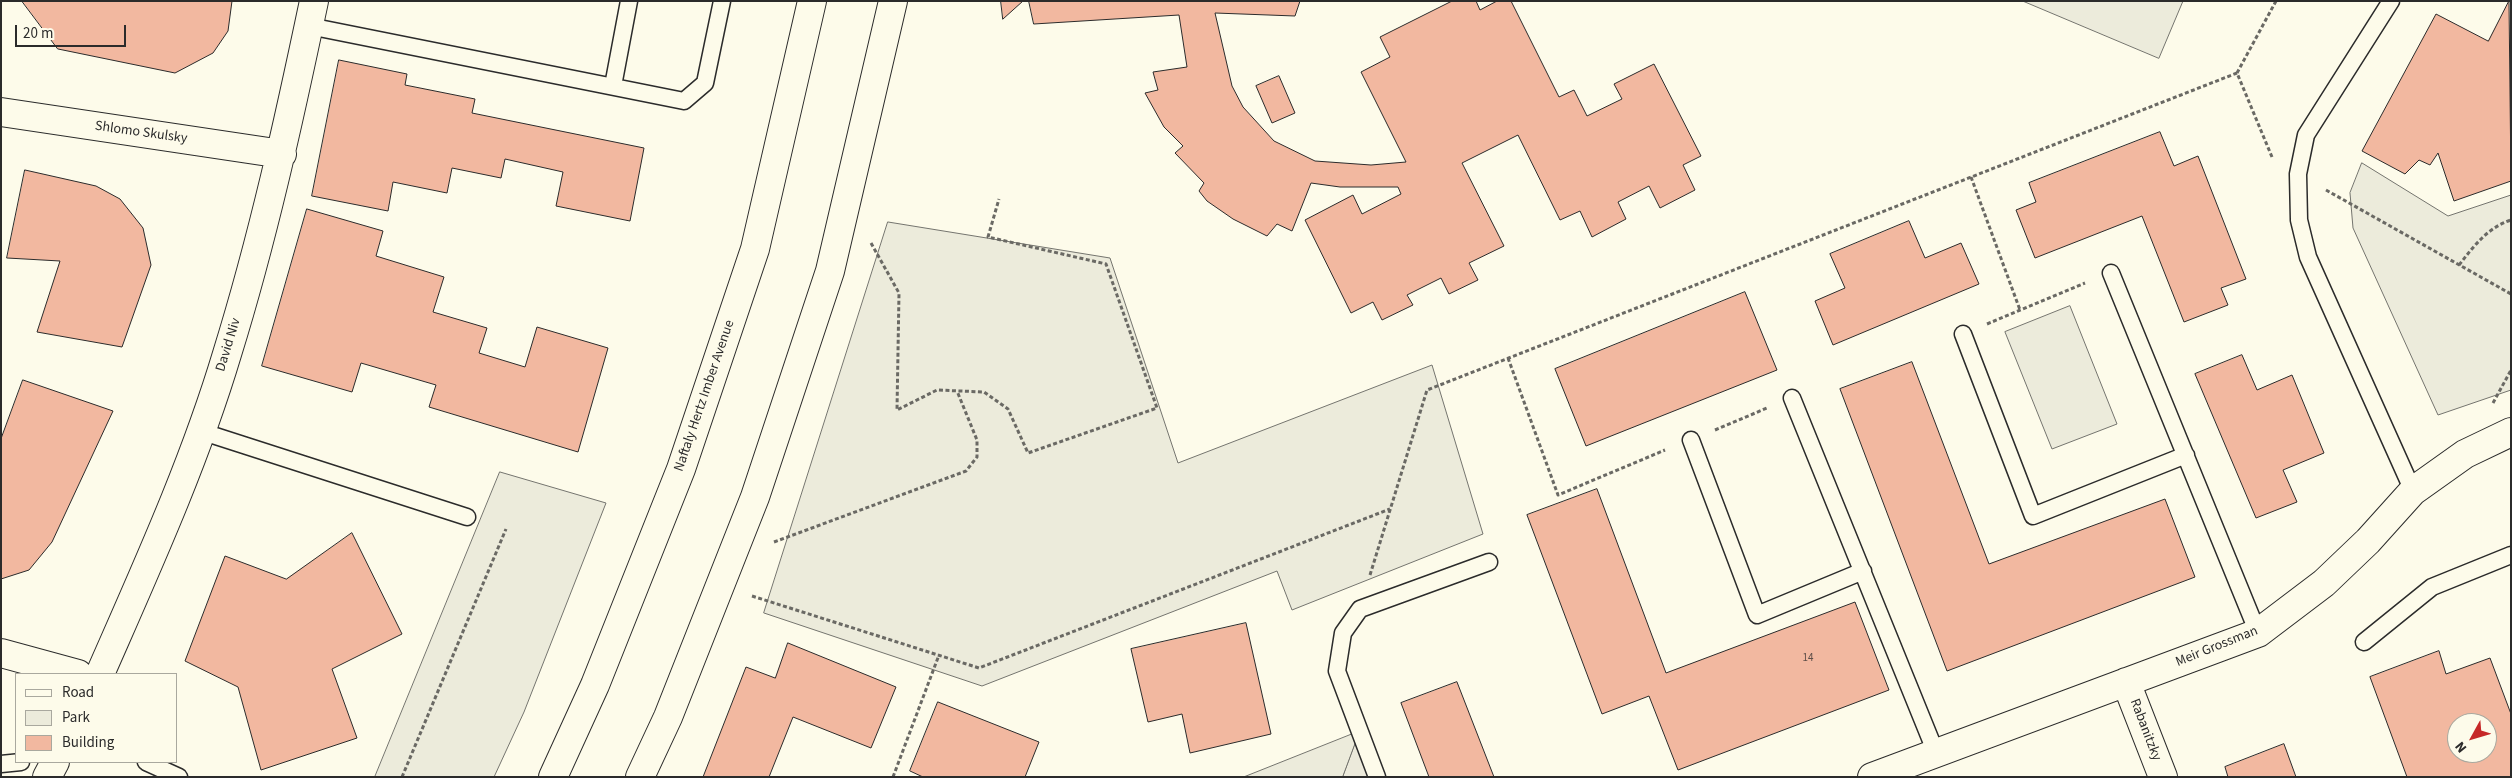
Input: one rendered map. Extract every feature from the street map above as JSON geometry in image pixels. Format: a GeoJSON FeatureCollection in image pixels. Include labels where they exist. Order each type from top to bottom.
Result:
{"type":"FeatureCollection","features":[{"type":"Feature","properties":{"kind":"street","name":"Naftaly Hertz Imber Avenue"},"geometry":{"type":"LineString","coordinates":[[553,777],[595,685],[681,469],[755,249],[812,1]]}},
{"type":"Feature","properties":{"kind":"street"},"geometry":{"type":"LineString","coordinates":[[640,777],[668,717],[755,497],[830,271],[893,1]]}},
{"type":"Feature","properties":{"kind":"street","name":"David Niv"},"geometry":{"type":"LineString","coordinates":[[100,673],[150,560],[200,431],[227,354],[282,154],[312,14]]}},
{"type":"Feature","properties":{"kind":"street","name":"Shlomo Skulsky"},"geometry":{"type":"LineString","coordinates":[[1,112],[282,154]]}},
{"type":"Feature","properties":{"kind":"street","name":"Meir Grossman"},"geometry":{"type":"LineString","coordinates":[[1872,777],[2258,632],[2324,584],[2368,541],[2413,491],[2465,454],[2511,432]]}},
{"type":"Feature","properties":{"kind":"street"},"geometry":{"type":"LineString","coordinates":[[1,653],[74,673]]}},
{"type":"Feature","properties":{"kind":"street","name":"Rabanitzky"},"geometry":{"type":"LineString","coordinates":[[2126,682],[2163,777]]}},
{"type":"Feature","properties":{"kind":"street"},"geometry":{"type":"LineString","coordinates":[[48,777],[55,763]]}},
{"type":"Feature","properties":{"kind":"lane"},"geometry":{"type":"LineString","coordinates":[[613,86],[629,1]]}},
{"type":"Feature","properties":{"kind":"lane"},"geometry":{"type":"LineString","coordinates":[[312,14],[613,86],[684,100],[705,83],[722,1]]}},
{"type":"Feature","properties":{"kind":"lane"},"geometry":{"type":"LineString","coordinates":[[2392,1],[2306,135],[2298,174],[2299,220],[2308,257],[2413,491]]}},
{"type":"Feature","properties":{"kind":"lane"},"geometry":{"type":"LineString","coordinates":[[2111,273],[2258,632]]}},
{"type":"Feature","properties":{"kind":"lane"},"geometry":{"type":"LineString","coordinates":[[1963,334],[2033,516],[2186,455]]}},
{"type":"Feature","properties":{"kind":"lane"},"geometry":{"type":"LineString","coordinates":[[1792,398],[1864,571],[1936,753]]}},
{"type":"Feature","properties":{"kind":"lane"},"geometry":{"type":"LineString","coordinates":[[200,431],[467,517]]}},
{"type":"Feature","properties":{"kind":"lane"},"geometry":{"type":"LineString","coordinates":[[1691,440],[1757,615],[1864,571]]}},
{"type":"Feature","properties":{"kind":"lane"},"geometry":{"type":"LineString","coordinates":[[2364,642],[2432,587],[2511,556]]}},
{"type":"Feature","properties":{"kind":"lane"},"geometry":{"type":"LineString","coordinates":[[1377,777],[1337,671],[1343,633],[1360,609],[1489,562]]}},
{"type":"Feature","properties":{"kind":"lane"},"geometry":{"type":"LineString","coordinates":[[1,764],[15,763]]}},
{"type":"Feature","properties":{"kind":"lane"},"geometry":{"type":"LineString","coordinates":[[148,763],[179,777]]}},
{"type":"Feature","properties":{"kind":"path"},"geometry":{"type":"LineString","coordinates":[[1360,609],[1427,390],[2237,73],[2276,1]]}},
{"type":"Feature","properties":{"kind":"path"},"geometry":{"type":"LineString","coordinates":[[2237,73],[2276,165]]}},
{"type":"Feature","properties":{"kind":"path"},"geometry":{"type":"LineString","coordinates":[[2298,174],[2511,294]]}},
{"type":"Feature","properties":{"kind":"path"},"geometry":{"type":"LineString","coordinates":[[1971,177],[2020,310]]}},
{"type":"Feature","properties":{"kind":"path"},"geometry":{"type":"LineString","coordinates":[[847,201],[898,293],[897,410],[937,390],[984,392],[1008,409],[1028,453],[1157,408],[1106,264],[988,237],[999,199]]}},
{"type":"Feature","properties":{"kind":"path"},"geometry":{"type":"LineString","coordinates":[[2459,265],[2482,236],[2499,224],[2511,220]]}},
{"type":"Feature","properties":{"kind":"path"},"geometry":{"type":"LineString","coordinates":[[1963,334],[2111,273]]}},
{"type":"Feature","properties":{"kind":"path"},"geometry":{"type":"LineString","coordinates":[[1508,358],[1558,495]]}},
{"type":"Feature","properties":{"kind":"path"},"geometry":{"type":"LineString","coordinates":[[731,558],[966,471],[978,458],[978,440],[957,392]]}},
{"type":"Feature","properties":{"kind":"path"},"geometry":{"type":"LineString","coordinates":[[720,585],[980,668],[1390,509]]}},
{"type":"Feature","properties":{"kind":"path"},"geometry":{"type":"LineString","coordinates":[[402,777],[506,529]]}},
{"type":"Feature","properties":{"kind":"path"},"geometry":{"type":"LineString","coordinates":[[893,777],[939,656]]}},
{"type":"Feature","properties":{"kind":"green space"},"geometry":{"type":"Polygon","coordinates":[[[2023,1],[2183,1],[2159,58],[2023,1]]]}},
{"type":"Feature","properties":{"kind":"green space"},"geometry":{"type":"Polygon","coordinates":[[[2362,163],[2448,216],[2511,195],[2511,390],[2438,415],[2353,228],[2350,193],[2362,163]]]}},
{"type":"Feature","properties":{"kind":"green space"},"geometry":{"type":"Polygon","coordinates":[[[888,222],[1110,258],[1178,463],[1432,365],[1483,534],[1292,610],[1277,571],[982,686],[764,613],[888,222]]]}},
{"type":"Feature","properties":{"kind":"green space"},"geometry":{"type":"Polygon","coordinates":[[[2070,306],[2117,424],[2052,449],[2005,332],[2070,306]]]}},
{"type":"Feature","properties":{"kind":"green space"},"geometry":{"type":"Polygon","coordinates":[[[500,472],[606,503],[524,712],[494,777],[375,777],[500,472]]]}},
{"type":"Feature","properties":{"kind":"green space"},"geometry":{"type":"Polygon","coordinates":[[[1360,731],[1343,777],[1244,777],[1360,731]]]}},
{"type":"Feature","properties":{"kind":"shaded area"},"geometry":{"type":"Polygon","coordinates":[[[1360,731],[1377,777],[1343,777],[1360,731]]]}},
{"type":"Feature","properties":{"kind":"building"},"geometry":{"type":"Polygon","coordinates":[[[22,1],[232,1],[228,31],[213,53],[175,73],[58,49],[22,1]]]}},
{"type":"Feature","properties":{"kind":"building"},"geometry":{"type":"Polygon","coordinates":[[[1001,1],[1023,1],[1003,19],[1001,1]]]}},
{"type":"Feature","properties":{"kind":"building"},"geometry":{"type":"Polygon","coordinates":[[[1029,1],[1300,1],[1295,16],[1215,13],[1232,86],[1243,107],[1274,141],[1315,161],[1371,165],[1406,162],[1361,72],[1390,57],[1380,37],[1452,1],[1476,1],[1480,10],[1497,1],[1511,1],[1559,97],[1574,90],[1587,116],[1622,99],[1614,84],[1654,64],[1701,156],[1683,165],[1695,190],[1660,208],[1649,186],[1618,202],[1626,219],[1592,237],[1580,211],[1560,220],[1518,135],[1462,163],[1504,246],[1469,263],[1478,280],[1449,294],[1441,278],[1407,295],[1413,305],[1382,320],[1373,302],[1351,313],[1305,220],[1353,195],[1362,214],[1401,194],[1398,187],[1340,187],[1311,183],[1292,231],[1277,224],[1267,236],[1233,219],[1207,201],[1199,191],[1204,183],[1175,153],[1183,146],[1164,127],[1145,93],[1158,90],[1153,72],[1187,67],[1179,15],[1034,24],[1029,1]]]}},
{"type":"Feature","properties":{"kind":"building"},"geometry":{"type":"Polygon","coordinates":[[[2509,1],[2511,181],[2454,201],[2438,153],[2430,165],[2419,160],[2405,174],[2362,151],[2436,14],[2488,41],[2509,1]]]}},
{"type":"Feature","properties":{"kind":"building"},"geometry":{"type":"Polygon","coordinates":[[[339,60],[407,74],[405,85],[475,99],[472,113],[644,148],[630,221],[556,206],[563,172],[505,159],[501,178],[452,168],[447,193],[393,182],[388,211],[312,196],[339,60]]]}},
{"type":"Feature","properties":{"kind":"building"},"geometry":{"type":"Polygon","coordinates":[[[1279,76],[1295,113],[1272,123],[1256,86],[1279,76]]]}},
{"type":"Feature","properties":{"kind":"building"},"geometry":{"type":"Polygon","coordinates":[[[2160,132],[2174,166],[2198,156],[2246,279],[2221,288],[2228,305],[2184,322],[2142,216],[2035,258],[2016,210],[2036,202],[2029,183],[2160,132]]]}},
{"type":"Feature","properties":{"kind":"building"},"geometry":{"type":"Polygon","coordinates":[[[25,170],[96,186],[120,199],[143,228],[151,265],[122,347],[37,332],[60,261],[7,258],[25,170]]]}},
{"type":"Feature","properties":{"kind":"building"},"geometry":{"type":"Polygon","coordinates":[[[307,209],[383,231],[376,256],[444,277],[433,312],[487,328],[479,353],[525,367],[537,327],[608,348],[578,452],[429,407],[436,385],[361,363],[352,392],[262,366],[307,209]]]}},
{"type":"Feature","properties":{"kind":"building"},"geometry":{"type":"Polygon","coordinates":[[[1909,221],[1925,258],[1961,243],[1979,284],[1833,345],[1815,301],[1845,288],[1830,254],[1909,221]]]}},
{"type":"Feature","properties":{"kind":"building"},"geometry":{"type":"Polygon","coordinates":[[[1745,292],[1777,370],[1586,446],[1555,369],[1745,292]]]}},
{"type":"Feature","properties":{"kind":"building"},"geometry":{"type":"Polygon","coordinates":[[[2242,355],[2257,390],[2292,375],[2324,453],[2283,470],[2297,502],[2256,518],[2195,374],[2242,355]]]}},
{"type":"Feature","properties":{"kind":"building"},"geometry":{"type":"Polygon","coordinates":[[[1912,362],[1989,564],[2165,499],[2195,577],[1947,671],[1840,389],[1912,362]]]}},
{"type":"Feature","properties":{"kind":"building"},"geometry":{"type":"Polygon","coordinates":[[[23,380],[113,411],[52,542],[29,570],[1,579],[1,439],[23,380]]]}},
{"type":"Feature","properties":{"kind":"building"},"geometry":{"type":"Polygon","coordinates":[[[1597,489],[1666,673],[1855,602],[1889,690],[1678,770],[1649,696],[1602,714],[1527,515],[1597,489]]]}},
{"type":"Feature","properties":{"kind":"building"},"geometry":{"type":"Polygon","coordinates":[[[352,533],[402,634],[332,669],[357,738],[261,770],[238,687],[185,661],[225,556],[286,579],[352,533]]]}},
{"type":"Feature","properties":{"kind":"building"},"geometry":{"type":"Polygon","coordinates":[[[1246,623],[1271,734],[1190,753],[1182,714],[1148,722],[1131,649],[1246,623]]]}},
{"type":"Feature","properties":{"kind":"building"},"geometry":{"type":"Polygon","coordinates":[[[788,643],[896,687],[871,748],[793,717],[769,777],[703,777],[746,667],[775,678],[788,643]]]}},
{"type":"Feature","properties":{"kind":"building"},"geometry":{"type":"Polygon","coordinates":[[[2439,651],[2446,674],[2490,658],[2511,714],[2511,777],[2407,777],[2370,677],[2439,651]]]}},
{"type":"Feature","properties":{"kind":"building"},"geometry":{"type":"Polygon","coordinates":[[[1457,682],[1494,777],[1429,777],[1401,703],[1457,682]]]}},
{"type":"Feature","properties":{"kind":"building"},"geometry":{"type":"Polygon","coordinates":[[[938,702],[1039,742],[1025,777],[923,777],[910,771],[938,702]]]}},
{"type":"Feature","properties":{"kind":"building"},"geometry":{"type":"Polygon","coordinates":[[[2284,744],[2296,777],[2228,777],[2225,767],[2284,744]]]}}]}
